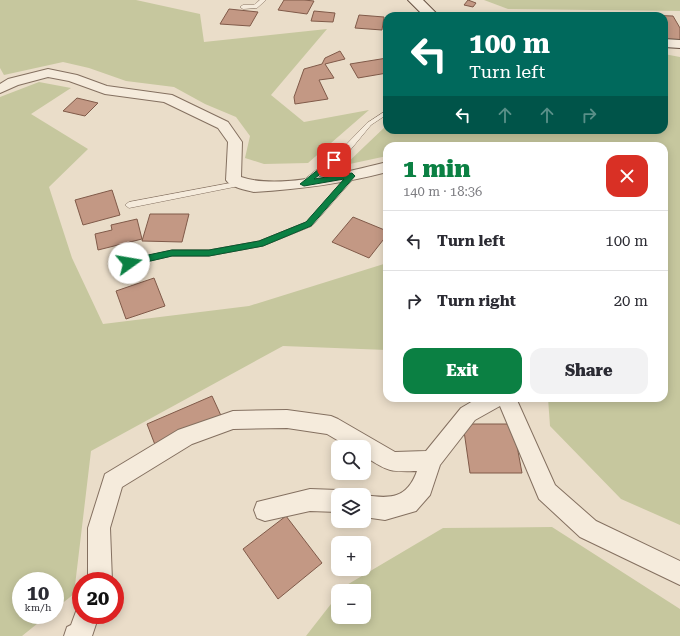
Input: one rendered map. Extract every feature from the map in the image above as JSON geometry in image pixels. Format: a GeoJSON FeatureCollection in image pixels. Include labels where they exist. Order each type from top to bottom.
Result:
{"type":"FeatureCollection","features":[{"type":"Feature","properties":{"kind":"street"},"geometry":{"type":"LineString","coordinates":[[415,0],[428,12]]}},
{"type":"Feature","properties":{"kind":"street"},"geometry":{"type":"LineString","coordinates":[[668,43],[680,44]]}},
{"type":"Feature","properties":{"kind":"street"},"geometry":{"type":"LineString","coordinates":[[0,89],[13,82],[48,73],[72,78],[105,90],[167,98],[223,125],[235,142],[233,180],[254,187],[304,184],[352,176],[383,168]]}},
{"type":"Feature","properties":{"kind":"street"},"geometry":{"type":"LineString","coordinates":[[371,507],[386,509],[408,503],[422,488],[431,460],[468,414],[489,402]]}},
{"type":"Feature","properties":{"kind":"street"},"geometry":{"type":"LineString","coordinates":[[508,402],[547,492],[588,529],[680,573]]}},
{"type":"Feature","properties":{"kind":"street"},"geometry":{"type":"LineString","coordinates":[[100,572],[98,528],[113,482],[185,437],[233,420],[287,419],[331,425],[394,462],[431,460]]}},
{"type":"Feature","properties":{"kind":"street"},"geometry":{"type":"LineString","coordinates":[[264,510],[310,500],[331,501]]}},
{"type":"Feature","properties":{"kind":"street"},"geometry":{"type":"LineString","coordinates":[[76,636],[80,634],[84,624]]}},
{"type":"Feature","properties":{"kind":"lane"},"geometry":{"type":"LineString","coordinates":[[243,7],[255,7],[263,0]]}},
{"type":"Feature","properties":{"kind":"lane"},"geometry":{"type":"LineString","coordinates":[[304,184],[344,152],[369,124],[383,115]]}},
{"type":"Feature","properties":{"kind":"lane"},"geometry":{"type":"LineString","coordinates":[[114,266],[172,253],[209,253],[260,244],[309,224],[352,176]]}},
{"type":"Feature","properties":{"kind":"lane"},"geometry":{"type":"LineString","coordinates":[[128,205],[241,183]]}},
{"type":"Feature","properties":{"kind":"green space"},"geometry":{"type":"Polygon","coordinates":[[[0,0],[136,0],[200,14],[204,42],[327,29],[271,95],[304,122],[369,110],[308,163],[264,164],[245,158],[250,136],[236,117],[205,104],[174,87],[126,81],[89,68],[63,62],[4,75],[0,68],[0,0]]]}},
{"type":"Feature","properties":{"kind":"green space"},"geometry":{"type":"Polygon","coordinates":[[[484,0],[680,0],[680,11],[508,9],[484,0]]]}},
{"type":"Feature","properties":{"kind":"green space"},"geometry":{"type":"Polygon","coordinates":[[[668,55],[680,57],[680,525],[621,499],[550,426],[548,402],[668,402],[668,142],[383,142],[383,157],[345,165],[383,129],[383,134],[668,134],[668,55]]]}},
{"type":"Feature","properties":{"kind":"green space"},"geometry":{"type":"Polygon","coordinates":[[[39,82],[71,88],[31,114],[88,149],[49,187],[72,258],[103,324],[249,306],[383,264],[383,350],[283,346],[91,451],[77,572],[72,572],[72,596],[64,602],[64,572],[12,572],[12,624],[37,624],[22,636],[0,636],[0,97],[39,82]]]}},
{"type":"Feature","properties":{"kind":"green space"},"geometry":{"type":"Polygon","coordinates":[[[552,527],[680,609],[680,636],[306,636],[331,604],[331,624],[371,624],[371,584],[348,584],[362,576],[371,576],[371,571],[443,528],[552,527]]]}},
{"type":"Feature","properties":{"kind":"building"},"geometry":{"type":"Polygon","coordinates":[[[284,0],[314,1],[307,14],[278,10],[284,0]]]}},
{"type":"Feature","properties":{"kind":"building"},"geometry":{"type":"Polygon","coordinates":[[[468,0],[476,3],[473,7],[464,5],[468,0]]]}},
{"type":"Feature","properties":{"kind":"building"},"geometry":{"type":"Polygon","coordinates":[[[229,9],[258,12],[250,26],[220,24],[229,9]]]}},
{"type":"Feature","properties":{"kind":"building"},"geometry":{"type":"Polygon","coordinates":[[[314,11],[335,13],[333,22],[311,21],[314,11]]]}},
{"type":"Feature","properties":{"kind":"building"},"geometry":{"type":"Polygon","coordinates":[[[359,15],[383,17],[382,30],[355,28],[359,15]]]}},
{"type":"Feature","properties":{"kind":"building"},"geometry":{"type":"Polygon","coordinates":[[[668,16],[673,16],[680,28],[680,42],[668,41],[668,16]]]}},
{"type":"Feature","properties":{"kind":"building"},"geometry":{"type":"Polygon","coordinates":[[[340,51],[345,59],[325,64],[334,78],[319,80],[328,99],[295,104],[294,97],[304,69],[322,64],[325,58],[340,51]]]}},
{"type":"Feature","properties":{"kind":"building"},"geometry":{"type":"Polygon","coordinates":[[[383,59],[383,74],[358,78],[350,64],[383,59]]]}},
{"type":"Feature","properties":{"kind":"building"},"geometry":{"type":"Polygon","coordinates":[[[77,98],[98,103],[85,116],[63,111],[77,98]]]}},
{"type":"Feature","properties":{"kind":"building"},"geometry":{"type":"Polygon","coordinates":[[[112,190],[120,215],[83,225],[75,200],[112,190]]]}},
{"type":"Feature","properties":{"kind":"building"},"geometry":{"type":"Polygon","coordinates":[[[150,214],[189,214],[182,242],[142,241],[150,214]]]}},
{"type":"Feature","properties":{"kind":"building"},"geometry":{"type":"Polygon","coordinates":[[[353,217],[383,229],[383,240],[369,258],[332,242],[353,217]]]}},
{"type":"Feature","properties":{"kind":"building"},"geometry":{"type":"Polygon","coordinates":[[[137,219],[142,239],[98,250],[95,234],[112,230],[111,225],[137,219]]]}},
{"type":"Feature","properties":{"kind":"building"},"geometry":{"type":"Polygon","coordinates":[[[154,278],[165,306],[126,319],[116,291],[154,278]]]}},
{"type":"Feature","properties":{"kind":"building"},"geometry":{"type":"Polygon","coordinates":[[[212,396],[223,420],[157,450],[147,424],[212,396]]]}},
{"type":"Feature","properties":{"kind":"building"},"geometry":{"type":"Polygon","coordinates":[[[463,424],[513,424],[522,473],[470,473],[463,424]]]}},
{"type":"Feature","properties":{"kind":"building"},"geometry":{"type":"Polygon","coordinates":[[[286,516],[322,563],[278,599],[243,549],[286,516]]]}},
{"type":"Feature","properties":{"kind":"route"},"geometry":{"type":"LineString","coordinates":[[129,263],[172,253],[209,253],[260,244],[309,224],[352,176],[304,184],[334,160]]}}]}
